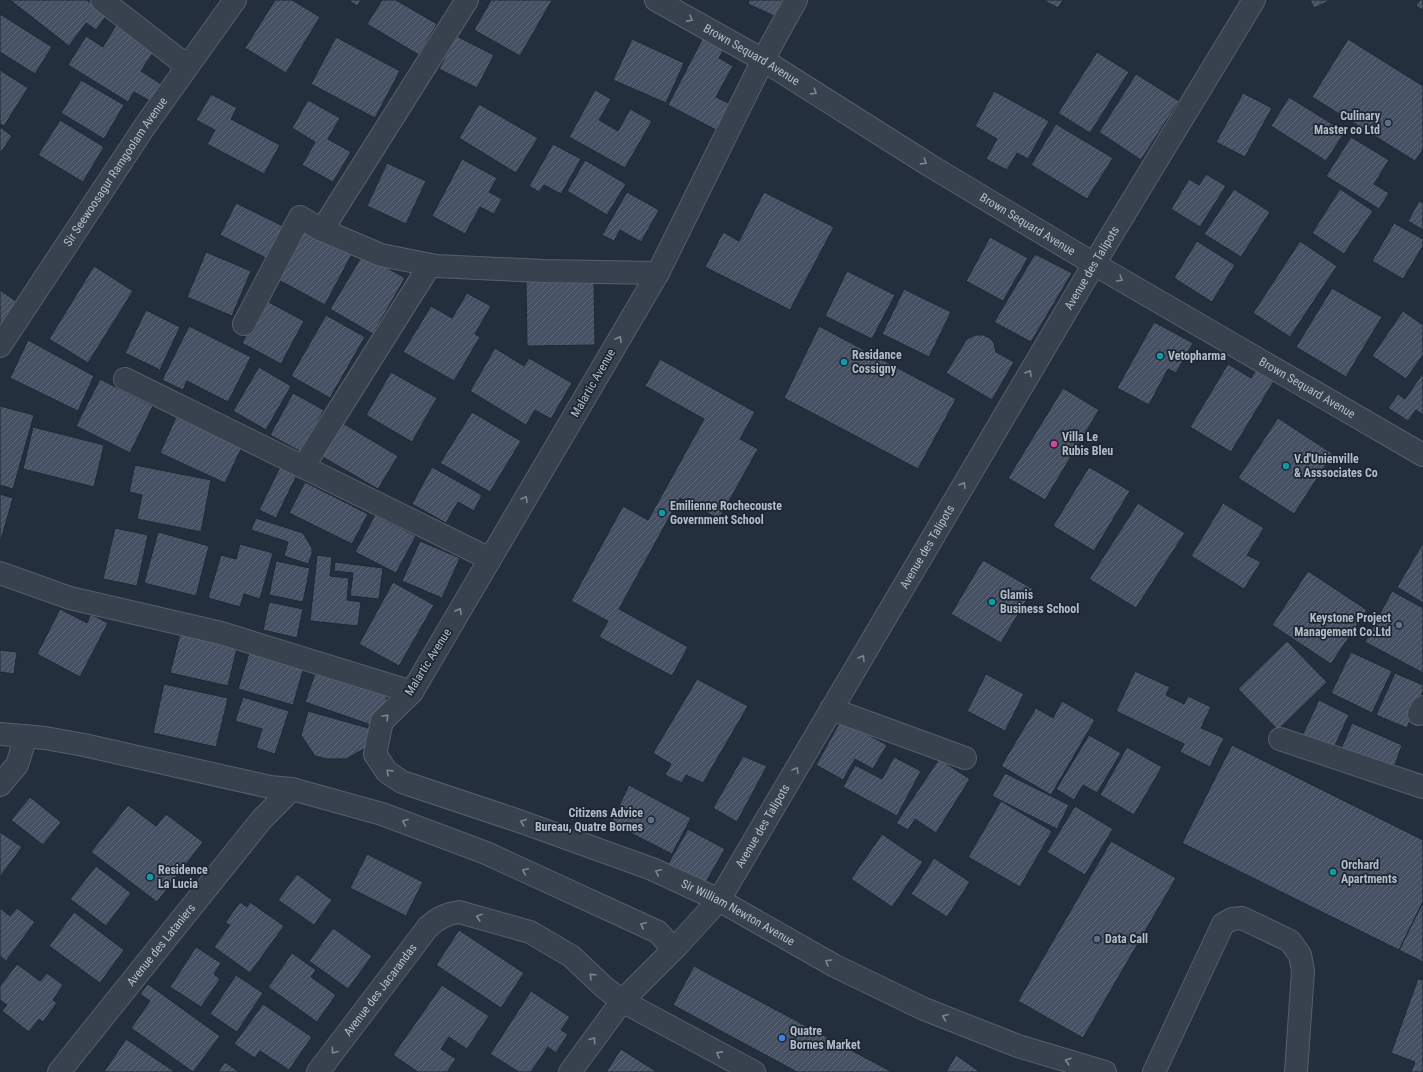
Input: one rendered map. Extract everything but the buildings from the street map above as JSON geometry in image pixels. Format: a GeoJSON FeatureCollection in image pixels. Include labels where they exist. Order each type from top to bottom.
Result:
{"type":"FeatureCollection","features":[{"type":"Feature","properties":{"kind":"street"},"geometry":{"type":"LineString","coordinates":[[102,0],[187,66]]}},
{"type":"Feature","properties":{"kind":"street","name":"Sir Seewoosagur Ramgoolam Avenue"},"geometry":{"type":"LineString","coordinates":[[0,346],[145,126],[235,0]]}},
{"type":"Feature","properties":{"kind":"street"},"geometry":{"type":"LineString","coordinates":[[322,230],[467,0]]}},
{"type":"Feature","properties":{"kind":"street","name":"Brown Sequard Avenue"},"geometry":{"type":"LineString","coordinates":[[656,0],[763,60],[929,165],[1094,264],[1423,455]]}},
{"type":"Feature","properties":{"kind":"street","name":"Malartic Avenue"},"geometry":{"type":"LineString","coordinates":[[375,754],[382,721],[412,692],[658,273],[763,60],[796,0]]}},
{"type":"Feature","properties":{"kind":"street","name":"Avenue des Talipots"},"geometry":{"type":"LineString","coordinates":[[570,1072],[622,1001],[719,900],[1094,264],[1254,0]]}},
{"type":"Feature","properties":{"kind":"street"},"geometry":{"type":"LineString","coordinates":[[244,324],[300,217],[322,230],[381,255],[430,265],[543,271],[658,273]]}},
{"type":"Feature","properties":{"kind":"street"},"geometry":{"type":"LineString","coordinates":[[303,467],[430,265]]}},
{"type":"Feature","properties":{"kind":"street"},"geometry":{"type":"LineString","coordinates":[[124,379],[490,559]]}},
{"type":"Feature","properties":{"kind":"street"},"geometry":{"type":"LineString","coordinates":[[0,573],[70,598],[221,633],[412,692]]}},
{"type":"Feature","properties":{"kind":"street"},"geometry":{"type":"LineString","coordinates":[[831,709],[965,758]]}},
{"type":"Feature","properties":{"kind":"street"},"geometry":{"type":"LineString","coordinates":[[0,734],[26,736],[84,745],[270,787],[292,789],[382,814],[486,853],[658,932],[673,949]]}},
{"type":"Feature","properties":{"kind":"street"},"geometry":{"type":"LineString","coordinates":[[0,785],[17,765],[26,736]]}},
{"type":"Feature","properties":{"kind":"street"},"geometry":{"type":"LineString","coordinates":[[1280,739],[1423,787]]}},
{"type":"Feature","properties":{"kind":"street","name":"Sir William Newton Avenue"},"geometry":{"type":"LineString","coordinates":[[375,754],[387,772],[402,782],[519,820],[652,869],[719,900],[835,966],[924,1009],[1018,1046],[1105,1072]]}},
{"type":"Feature","properties":{"kind":"street"},"geometry":{"type":"LineString","coordinates":[[262,819],[270,787]]}},
{"type":"Feature","properties":{"kind":"street","name":"Avenue des Lataniers"},"geometry":{"type":"LineString","coordinates":[[59,1072],[262,819],[292,789]]}},
{"type":"Feature","properties":{"kind":"street","name":"Avenue des Jacarandas"},"geometry":{"type":"LineString","coordinates":[[318,1072],[428,927],[437,919],[448,914],[459,912],[473,915],[530,932],[571,956],[604,987],[622,1001]]}},
{"type":"Feature","properties":{"kind":"street"},"geometry":{"type":"LineString","coordinates":[[1154,1072],[1223,924],[1232,919],[1242,918],[1290,941],[1300,955],[1303,971],[1296,1072]]}},
{"type":"Feature","properties":{"kind":"street"},"geometry":{"type":"LineString","coordinates":[[622,1001],[754,1072]]}},
{"type":"Feature","properties":{"kind":"place","name":"Culinary Master co Ltd"},"geometry":{"type":"Point","coordinates":[1388,123]}},
{"type":"Feature","properties":{"kind":"place","name":"Vetopharma"},"geometry":{"type":"Point","coordinates":[1160,356]}},
{"type":"Feature","properties":{"kind":"place","name":"Residance Cossigny"},"geometry":{"type":"Point","coordinates":[844,362]}},
{"type":"Feature","properties":{"kind":"place","name":"Villa Le Rubis Bleu"},"geometry":{"type":"Point","coordinates":[1054,444]}},
{"type":"Feature","properties":{"kind":"place","name":"V.d'Unienville & Asssociates Co"},"geometry":{"type":"Point","coordinates":[1286,466]}},
{"type":"Feature","properties":{"kind":"place","name":"Emilienne Rochecouste Government School"},"geometry":{"type":"Point","coordinates":[662,513]}},
{"type":"Feature","properties":{"kind":"place","name":"Glamis Business School"},"geometry":{"type":"Point","coordinates":[992,602]}},
{"type":"Feature","properties":{"kind":"place","name":"Keystone Project Management Co.Ltd"},"geometry":{"type":"Point","coordinates":[1399,625]}},
{"type":"Feature","properties":{"kind":"place","name":"Citizens Advice Bureau, Quatre Bornes"},"geometry":{"type":"Point","coordinates":[651,820]}},
{"type":"Feature","properties":{"kind":"place","name":"Orchard Apartments"},"geometry":{"type":"Point","coordinates":[1333,872]}},
{"type":"Feature","properties":{"kind":"place","name":"Residence La Lucia"},"geometry":{"type":"Point","coordinates":[150,877]}},
{"type":"Feature","properties":{"kind":"place","name":"Data Call"},"geometry":{"type":"Point","coordinates":[1097,939]}},
{"type":"Feature","properties":{"kind":"place","name":"Quatre Bornes Market"},"geometry":{"type":"Point","coordinates":[782,1038]}}]}
